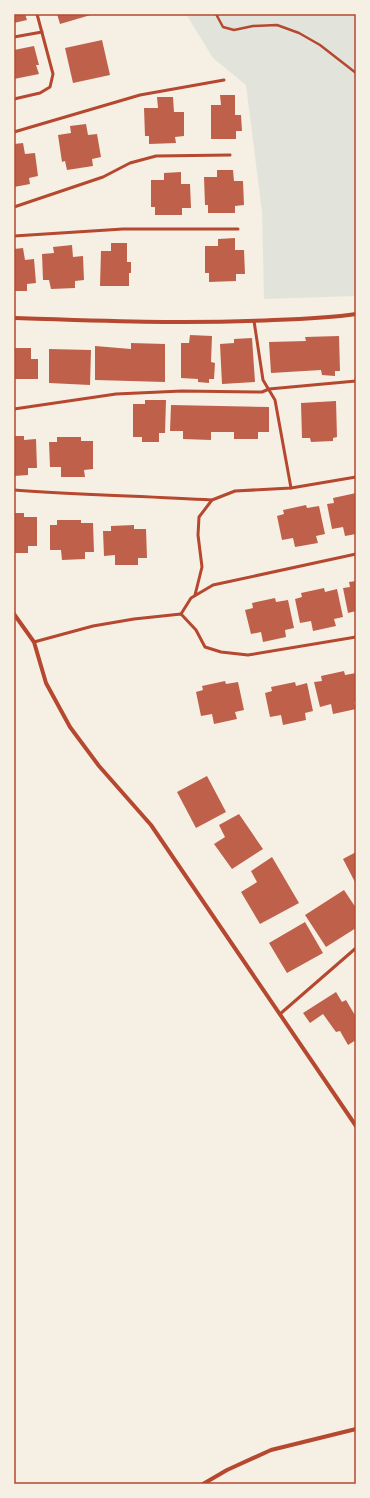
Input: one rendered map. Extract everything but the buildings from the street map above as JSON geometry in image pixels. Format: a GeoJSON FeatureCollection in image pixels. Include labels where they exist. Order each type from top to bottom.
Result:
{"type":"FeatureCollection","features":[{"type":"Feature","properties":{"kind":"street"},"geometry":{"type":"LineString","coordinates":[[14,318],[129,323],[254,321],[336,317],[356,314]]}},
{"type":"Feature","properties":{"kind":"street"},"geometry":{"type":"LineString","coordinates":[[14,614],[34,642],[46,683],[70,727],[98,766],[152,825],[356,1126]]}},
{"type":"Feature","properties":{"kind":"street"},"geometry":{"type":"LineString","coordinates":[[203,1484],[227,1470],[271,1450],[356,1429]]}},
{"type":"Feature","properties":{"kind":"lane"},"geometry":{"type":"LineString","coordinates":[[14,99],[40,93],[50,87],[53,74],[37,14]]}},
{"type":"Feature","properties":{"kind":"lane"},"geometry":{"type":"LineString","coordinates":[[14,37],[42,32]]}},
{"type":"Feature","properties":{"kind":"lane"},"geometry":{"type":"LineString","coordinates":[[14,132],[140,95],[224,80]]}},
{"type":"Feature","properties":{"kind":"lane"},"geometry":{"type":"LineString","coordinates":[[14,207],[103,177],[130,163],[156,156],[230,154]]}},
{"type":"Feature","properties":{"kind":"lane"},"geometry":{"type":"LineString","coordinates":[[14,236],[123,229],[238,229]]}},
{"type":"Feature","properties":{"kind":"lane"},"geometry":{"type":"LineString","coordinates":[[254,321],[263,380],[275,400],[291,488]]}},
{"type":"Feature","properties":{"kind":"lane"},"geometry":{"type":"LineString","coordinates":[[14,409],[116,394],[182,391],[262,392],[269,389],[356,381]]}},
{"type":"Feature","properties":{"kind":"lane"},"geometry":{"type":"LineString","coordinates":[[14,490],[66,494],[212,500],[235,491],[291,488],[356,477]]}},
{"type":"Feature","properties":{"kind":"lane"},"geometry":{"type":"LineString","coordinates":[[195,595],[202,566],[198,535],[199,517],[212,500]]}},
{"type":"Feature","properties":{"kind":"lane"},"geometry":{"type":"LineString","coordinates":[[181,614],[191,598],[213,585],[356,554]]}},
{"type":"Feature","properties":{"kind":"lane"},"geometry":{"type":"LineString","coordinates":[[181,614],[196,630],[205,647],[221,652],[248,655],[356,637]]}},
{"type":"Feature","properties":{"kind":"lane"},"geometry":{"type":"LineString","coordinates":[[34,642],[93,626],[134,619],[181,614]]}},
{"type":"Feature","properties":{"kind":"lane"},"geometry":{"type":"LineString","coordinates":[[280,1014],[356,948]]}},
{"type":"Feature","properties":{"kind":"path"},"geometry":{"type":"LineString","coordinates":[[216,14],[223,27],[234,30],[253,26],[277,25],[299,33],[320,45],[356,73]]}},
{"type":"Feature","properties":{"kind":"shaded area"},"geometry":{"type":"Polygon","coordinates":[[[186,14],[356,14],[356,296],[264,299],[262,212],[246,85],[213,58],[186,14]]]}}]}
